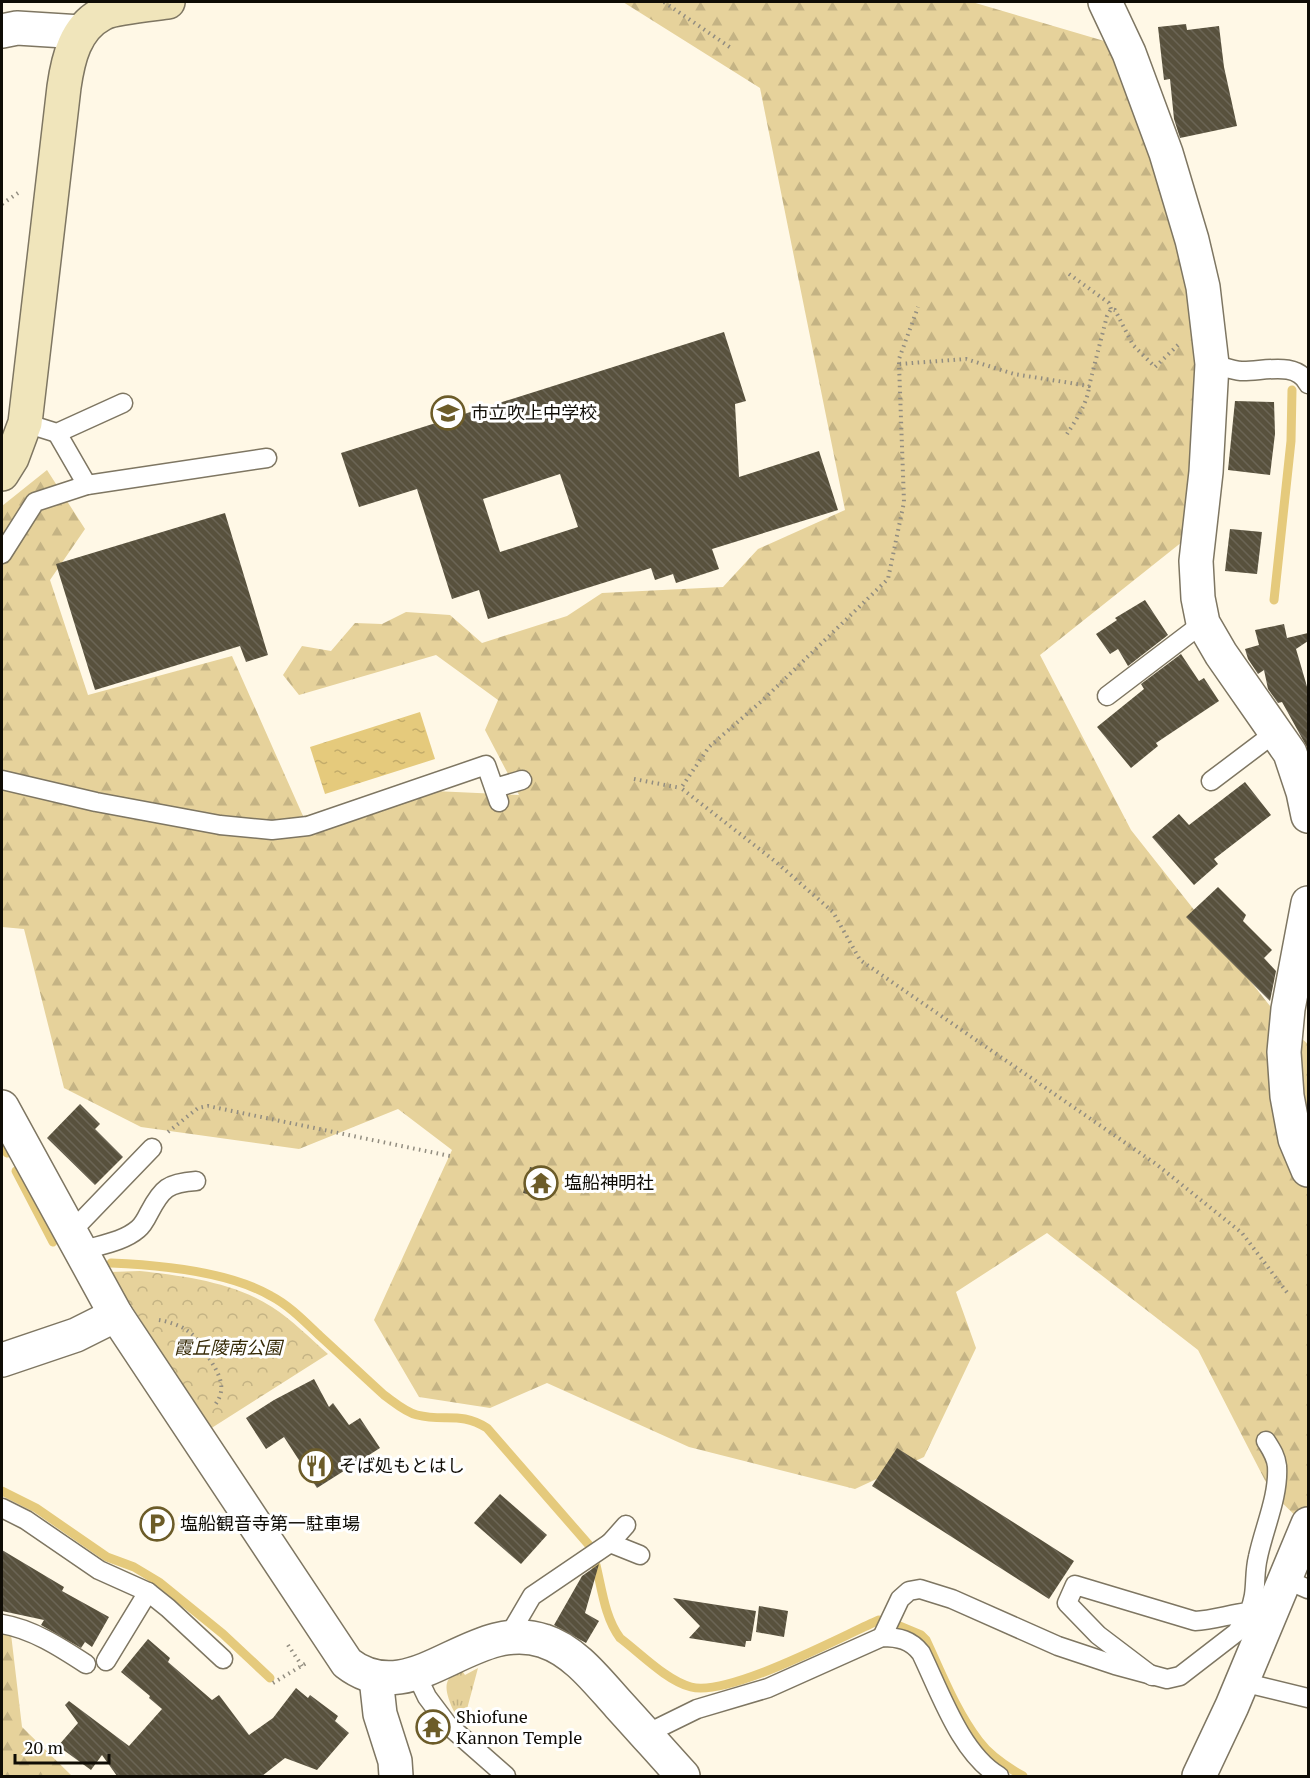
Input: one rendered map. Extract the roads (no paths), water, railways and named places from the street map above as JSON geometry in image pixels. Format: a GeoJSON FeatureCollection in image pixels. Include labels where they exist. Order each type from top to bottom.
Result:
{"type":"FeatureCollection","features":[{"type":"Feature","properties":{"kind":"street"},"geometry":{"type":"LineString","coordinates":[[2,31],[168,2]]}},
{"type":"Feature","properties":{"kind":"street"},"geometry":{"type":"LineString","coordinates":[[1105,2],[1129,53],[1174,175],[1203,287],[1212,364],[1206,472],[1196,561],[1198,598],[1203,623],[1221,654],[1290,753],[1308,816]]}},
{"type":"Feature","properties":{"kind":"street"},"geometry":{"type":"LineString","coordinates":[[2,474],[12,458],[25,423],[64,87],[72,50],[95,16]]}},
{"type":"Feature","properties":{"kind":"street"},"geometry":{"type":"LineString","coordinates":[[1308,903],[1288,1009],[1284,1052],[1287,1096],[1295,1139],[1308,1170]]}},
{"type":"Feature","properties":{"kind":"street"},"geometry":{"type":"LineString","coordinates":[[2,1107],[117,1315],[347,1663],[360,1673],[376,1678],[397,1679],[416,1674],[488,1641],[508,1636],[527,1636],[545,1641],[563,1651],[596,1680],[683,1776]]}},
{"type":"Feature","properties":{"kind":"street"},"geometry":{"type":"LineString","coordinates":[[2,1360],[76,1335],[117,1315]]}},
{"type":"Feature","properties":{"kind":"street"},"geometry":{"type":"LineString","coordinates":[[1199,1776],[1242,1682],[1258,1616],[1297,1584],[1308,1524]]}},
{"type":"Feature","properties":{"kind":"street"},"geometry":{"type":"LineString","coordinates":[[376,1678],[380,1714],[395,1761],[396,1776]]}},
{"type":"Feature","properties":{"kind":"lane"},"geometry":{"type":"LineString","coordinates":[[1212,364],[1239,371],[1293,370],[1305,377],[1308,384]]}},
{"type":"Feature","properties":{"kind":"lane"},"geometry":{"type":"LineString","coordinates":[[25,423],[57,433],[123,403]]}},
{"type":"Feature","properties":{"kind":"lane"},"geometry":{"type":"LineString","coordinates":[[57,433],[87,485]]}},
{"type":"Feature","properties":{"kind":"lane"},"geometry":{"type":"LineString","coordinates":[[2,554],[35,502],[87,485],[267,458]]}},
{"type":"Feature","properties":{"kind":"lane"},"geometry":{"type":"LineString","coordinates":[[1107,696],[1203,623]]}},
{"type":"Feature","properties":{"kind":"lane"},"geometry":{"type":"LineString","coordinates":[[1211,782],[1276,732]]}},
{"type":"Feature","properties":{"kind":"lane"},"geometry":{"type":"LineString","coordinates":[[2,780],[96,802],[220,825],[272,830],[308,826],[486,765],[497,795],[522,780]]}},
{"type":"Feature","properties":{"kind":"lane"},"geometry":{"type":"LineString","coordinates":[[76,1242],[152,1148]]}},
{"type":"Feature","properties":{"kind":"lane"},"geometry":{"type":"LineString","coordinates":[[76,1242],[119,1239],[136,1231],[165,1188],[175,1183],[196,1181]]}},
{"type":"Feature","properties":{"kind":"lane"},"geometry":{"type":"LineString","coordinates":[[1258,1616],[1257,1560],[1275,1489],[1277,1466],[1274,1452],[1266,1441]]}},
{"type":"Feature","properties":{"kind":"lane"},"geometry":{"type":"LineString","coordinates":[[2,1508],[26,1520],[99,1570],[148,1592],[223,1659]]}},
{"type":"Feature","properties":{"kind":"lane"},"geometry":{"type":"LineString","coordinates":[[508,1636],[532,1596],[610,1542],[626,1525]]}},
{"type":"Feature","properties":{"kind":"lane"},"geometry":{"type":"LineString","coordinates":[[610,1542],[640,1556]]}},
{"type":"Feature","properties":{"kind":"lane"},"geometry":{"type":"LineString","coordinates":[[1152,1676],[1098,1635],[1067,1603],[1076,1585],[1195,1621],[1231,1614],[1258,1616]]}},
{"type":"Feature","properties":{"kind":"lane"},"geometry":{"type":"LineString","coordinates":[[882,1637],[900,1599],[909,1591],[920,1589],[952,1599],[1058,1646],[1167,1679],[1180,1676],[1258,1616]]}},
{"type":"Feature","properties":{"kind":"lane"},"geometry":{"type":"LineString","coordinates":[[106,1661],[148,1592]]}},
{"type":"Feature","properties":{"kind":"lane"},"geometry":{"type":"LineString","coordinates":[[2,1624],[55,1643],[86,1664]]}},
{"type":"Feature","properties":{"kind":"lane"},"geometry":{"type":"LineString","coordinates":[[646,1734],[697,1709],[768,1688],[882,1637],[897,1637],[914,1644],[921,1653],[958,1730],[974,1753],[999,1776]]}},
{"type":"Feature","properties":{"kind":"lane"},"geometry":{"type":"LineString","coordinates":[[416,1674],[427,1697],[448,1725],[506,1776]]}},
{"type":"Feature","properties":{"kind":"lane"},"geometry":{"type":"LineString","coordinates":[[1242,1682],[1308,1698]]}},
{"type":"Feature","properties":{"kind":"water"},"geometry":{"type":"Polygon","coordinates":[[[420,712],[435,759],[325,794],[310,747],[420,712]]]}},
{"type":"Feature","properties":{"kind":"waterway"},"geometry":{"type":"LineString","coordinates":[[1274,600],[1291,441],[1292,390]]}},
{"type":"Feature","properties":{"kind":"waterway"},"geometry":{"type":"LineString","coordinates":[[2,1146],[7,1153]]}},
{"type":"Feature","properties":{"kind":"waterway"},"geometry":{"type":"LineString","coordinates":[[16,1171],[53,1242]]}},
{"type":"Feature","properties":{"kind":"waterway"},"geometry":{"type":"LineString","coordinates":[[111,1263],[151,1265],[214,1275],[254,1287],[278,1300],[297,1314],[384,1395],[404,1409],[427,1417],[469,1420],[487,1428],[589,1545]]}},
{"type":"Feature","properties":{"kind":"waterway"},"geometry":{"type":"LineString","coordinates":[[2,1491],[36,1508],[107,1557],[134,1567],[159,1582],[223,1634],[270,1678]]}},
{"type":"Feature","properties":{"kind":"waterway"},"geometry":{"type":"LineString","coordinates":[[596,1565],[607,1613],[620,1638],[663,1673],[691,1687],[708,1688],[757,1675],[879,1620]]}},
{"type":"Feature","properties":{"kind":"waterway"},"geometry":{"type":"LineString","coordinates":[[897,1625],[921,1635],[926,1640],[956,1705],[979,1741],[999,1761],[1023,1776]]}},
{"type":"Feature","properties":{"kind":"place","name":"市立吹上中学校"},"geometry":{"type":"Point","coordinates":[448,413]}},
{"type":"Feature","properties":{"kind":"place","name":"塩船神明社"},"geometry":{"type":"Point","coordinates":[541,1183]}},
{"type":"Feature","properties":{"kind":"place","name":"そば処もとはし"},"geometry":{"type":"Point","coordinates":[316,1466]}},
{"type":"Feature","properties":{"kind":"place","name":"塩船観音寺第一駐車場"},"geometry":{"type":"Point","coordinates":[157,1524]}},
{"type":"Feature","properties":{"kind":"place","name":"Shiofune Kannon Temple"},"geometry":{"type":"Point","coordinates":[433,1727]}},
{"type":"Feature","properties":{"kind":"park label","name":"霞丘陵南公園"},"geometry":{"type":"Point","coordinates":[228,1348]}}]}
